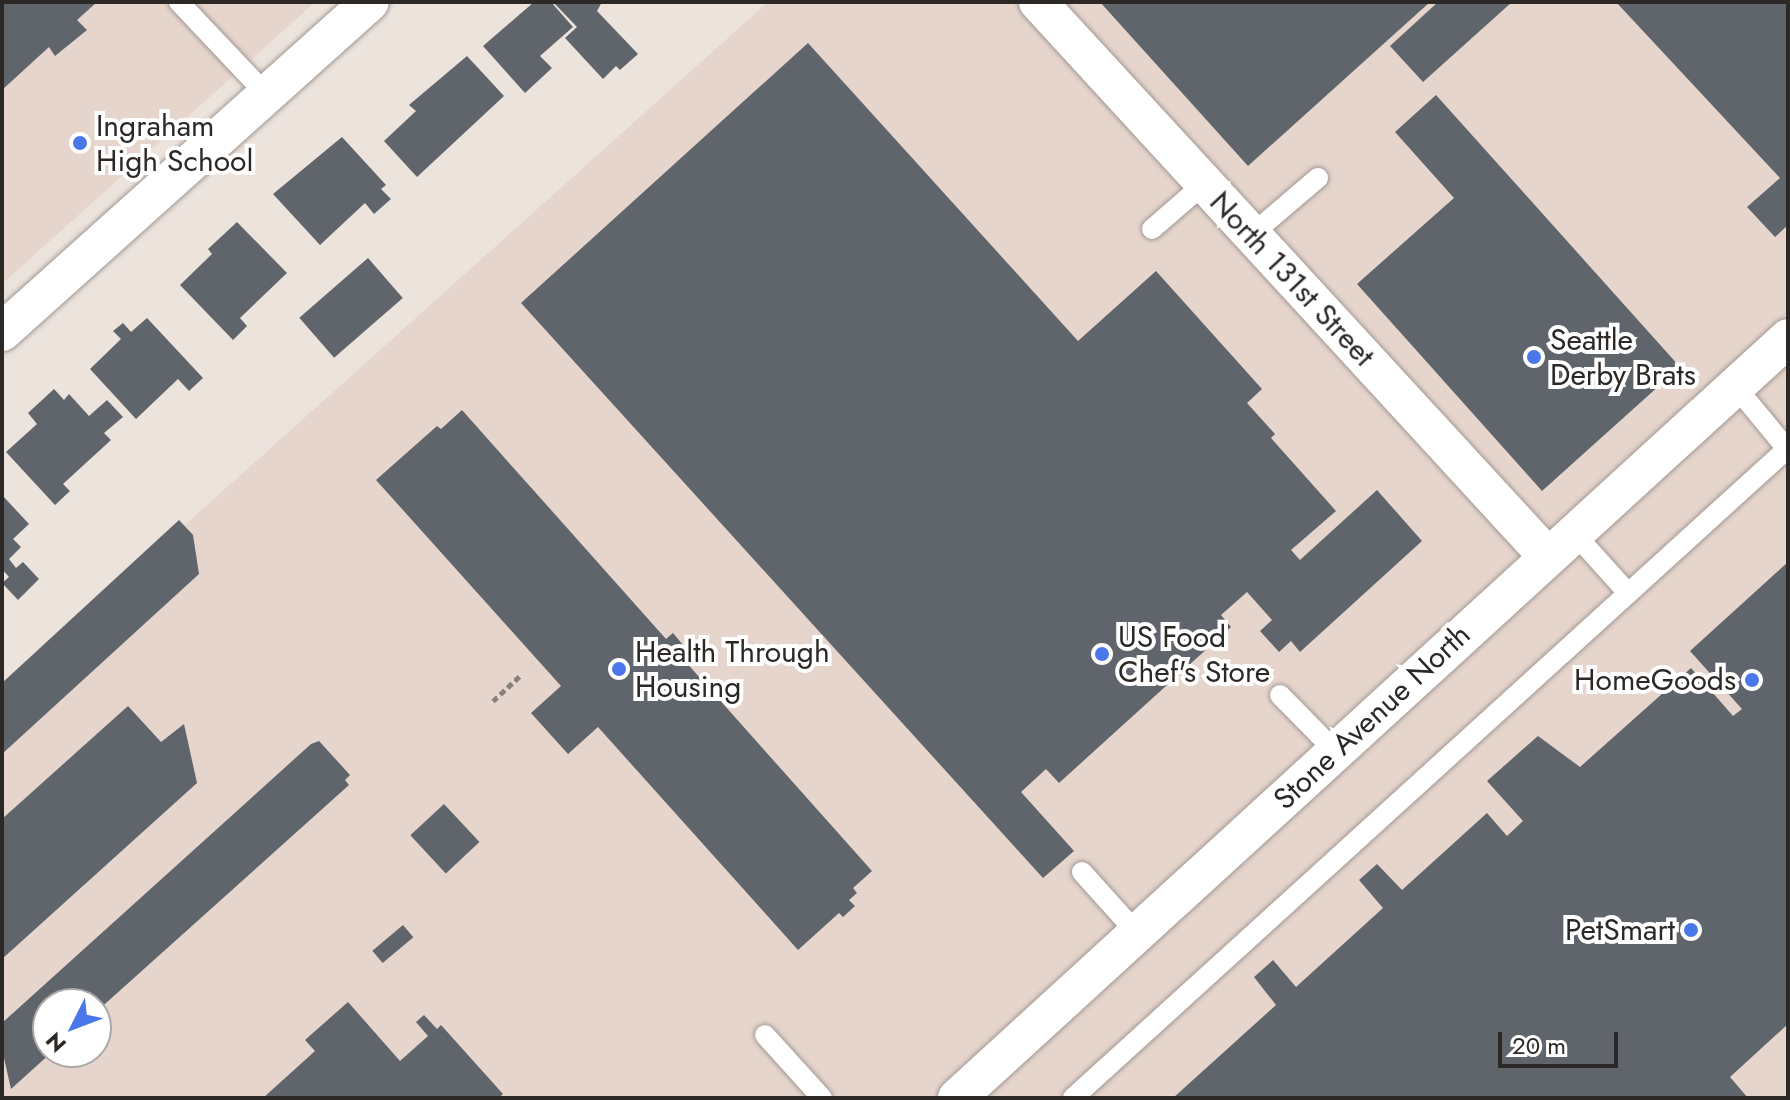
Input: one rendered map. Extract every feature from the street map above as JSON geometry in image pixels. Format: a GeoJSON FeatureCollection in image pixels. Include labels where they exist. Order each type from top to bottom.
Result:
{"type":"FeatureCollection","features":[{"type":"Feature","properties":{"kind":"street"},"geometry":{"type":"LineString","coordinates":[[2,332],[370,2]]}},
{"type":"Feature","properties":{"kind":"street","name":"North 131st Street"},"geometry":{"type":"LineString","coordinates":[[1038,2],[1251,235],[1560,545]]}},
{"type":"Feature","properties":{"kind":"street","name":"Stone Avenue North"},"geometry":{"type":"LineString","coordinates":[[957,1098],[1788,338]]}},
{"type":"Feature","properties":{"kind":"lane"},"geometry":{"type":"LineString","coordinates":[[179,2],[266,94]]}},
{"type":"Feature","properties":{"kind":"lane"},"geometry":{"type":"LineString","coordinates":[[1251,235],[1318,178]]}},
{"type":"Feature","properties":{"kind":"lane"},"geometry":{"type":"LineString","coordinates":[[1152,229],[1204,184]]}},
{"type":"Feature","properties":{"kind":"lane"},"geometry":{"type":"LineString","coordinates":[[1073,1098],[1787,449],[1735,386]]}},
{"type":"Feature","properties":{"kind":"lane"},"geometry":{"type":"LineString","coordinates":[[1560,545],[1628,593]]}},
{"type":"Feature","properties":{"kind":"lane"},"geometry":{"type":"LineString","coordinates":[[1280,695],[1335,751]]}},
{"type":"Feature","properties":{"kind":"lane"},"geometry":{"type":"LineString","coordinates":[[1082,872],[1137,933]]}},
{"type":"Feature","properties":{"kind":"lane"},"geometry":{"type":"LineString","coordinates":[[765,1035],[822,1098]]}},
{"type":"Feature","properties":{"kind":"path"},"geometry":{"type":"LineString","coordinates":[[493,701],[520,676]]}},
{"type":"Feature","properties":{"kind":"shaded area","name":"Ingraham High School"},"geometry":{"type":"Polygon","coordinates":[[[2,2],[315,2],[2,284],[2,2]]]}},
{"type":"Feature","properties":{"kind":"shaded area"},"geometry":{"type":"Polygon","coordinates":[[[768,2],[1788,2],[1788,1098],[2,1098],[2,689],[768,2]]]}},
{"type":"Feature","properties":{"kind":"building"},"geometry":{"type":"Polygon","coordinates":[[[2,2],[97,2],[77,20],[87,30],[55,56],[49,47],[2,90],[2,2]]]}},
{"type":"Feature","properties":{"kind":"building"},"geometry":{"type":"Polygon","coordinates":[[[534,2],[551,2],[573,27],[540,56],[552,68],[525,93],[483,46],[534,2]]]}},
{"type":"Feature","properties":{"kind":"building"},"geometry":{"type":"Polygon","coordinates":[[[553,2],[602,2],[597,11],[638,54],[620,70],[616,66],[603,79],[565,38],[577,27],[553,2]]]}},
{"type":"Feature","properties":{"kind":"building"},"geometry":{"type":"Polygon","coordinates":[[[1100,2],[1430,2],[1248,166],[1100,2]]]}},
{"type":"Feature","properties":{"kind":"building"},"geometry":{"type":"Polygon","coordinates":[[[1438,2],[1512,2],[1423,82],[1390,46],[1438,2]]]}},
{"type":"Feature","properties":{"kind":"building"},"geometry":{"type":"Polygon","coordinates":[[[1616,2],[1788,2],[1788,225],[1775,237],[1747,207],[1780,178],[1616,2]]]}},
{"type":"Feature","properties":{"kind":"building"},"geometry":{"type":"Polygon","coordinates":[[[808,43],[1078,341],[1156,271],[1262,389],[1247,403],[1275,434],[1271,438],[1336,511],[1291,550],[1300,560],[1377,490],[1422,541],[1300,652],[1291,641],[1279,652],[1260,631],[1272,620],[1247,592],[1221,615],[1231,627],[1059,783],[1046,769],[1021,792],[1074,851],[1043,878],[521,303],[808,43]]]}},
{"type":"Feature","properties":{"kind":"building"},"geometry":{"type":"Polygon","coordinates":[[[467,56],[504,96],[417,177],[384,141],[416,111],[409,105],[467,56]]]}},
{"type":"Feature","properties":{"kind":"building"},"geometry":{"type":"Polygon","coordinates":[[[1436,95],[1680,367],[1542,491],[1357,284],[1454,198],[1395,132],[1436,95]]]}},
{"type":"Feature","properties":{"kind":"building"},"geometry":{"type":"Polygon","coordinates":[[[342,137],[386,185],[381,189],[391,199],[374,214],[365,203],[320,245],[273,194],[342,137]]]}},
{"type":"Feature","properties":{"kind":"building"},"geometry":{"type":"Polygon","coordinates":[[[237,222],[287,273],[240,318],[247,326],[233,340],[180,285],[212,254],[208,249],[237,222]]]}},
{"type":"Feature","properties":{"kind":"building"},"geometry":{"type":"Polygon","coordinates":[[[368,258],[403,298],[334,358],[299,318],[368,258]]]}},
{"type":"Feature","properties":{"kind":"building"},"geometry":{"type":"Polygon","coordinates":[[[147,318],[203,378],[189,391],[178,379],[136,419],[90,369],[121,339],[113,331],[123,323],[131,332],[147,318]]]}},
{"type":"Feature","properties":{"kind":"building"},"geometry":{"type":"Polygon","coordinates":[[[54,389],[64,400],[69,394],[89,416],[107,400],[123,417],[104,433],[111,440],[63,484],[70,491],[55,505],[6,452],[37,424],[28,413],[54,389]]]}},
{"type":"Feature","properties":{"kind":"building","name":"Health Through Housing"},"geometry":{"type":"Polygon","coordinates":[[[462,410],[666,639],[673,633],[683,645],[676,651],[872,871],[853,888],[857,893],[849,900],[855,906],[843,917],[839,913],[798,950],[598,727],[568,754],[531,713],[561,686],[376,480],[437,426],[441,429],[462,410]]]}},
{"type":"Feature","properties":{"kind":"building"},"geometry":{"type":"Polygon","coordinates":[[[2,495],[29,524],[13,539],[21,547],[9,559],[16,568],[23,562],[39,579],[18,600],[2,583],[9,577],[2,569],[2,495]]]}},
{"type":"Feature","properties":{"kind":"building"},"geometry":{"type":"Polygon","coordinates":[[[179,520],[193,535],[199,574],[2,754],[2,683],[179,520]]]}},
{"type":"Feature","properties":{"kind":"building"},"geometry":{"type":"Polygon","coordinates":[[[1788,562],[1788,1024],[1730,1077],[1748,1098],[1173,1098],[1276,1005],[1254,977],[1273,960],[1296,987],[1383,908],[1359,880],[1377,864],[1402,890],[1487,813],[1507,836],[1523,821],[1487,781],[1538,736],[1580,767],[1691,668],[1733,716],[1742,709],[1690,651],[1788,562]]]}},
{"type":"Feature","properties":{"kind":"building"},"geometry":{"type":"Polygon","coordinates":[[[128,706],[161,742],[184,724],[197,783],[2,959],[2,819],[128,706]]]}},
{"type":"Feature","properties":{"kind":"building"},"geometry":{"type":"Polygon","coordinates":[[[319,741],[350,775],[345,780],[349,785],[112,998],[112,988],[41,988],[311,744],[319,741]]]}},
{"type":"Feature","properties":{"kind":"building"},"geometry":{"type":"Polygon","coordinates":[[[444,804],[479,842],[446,873],[410,835],[444,804]]]}},
{"type":"Feature","properties":{"kind":"building"},"geometry":{"type":"Polygon","coordinates":[[[403,925],[413,937],[383,963],[372,951],[403,925]]]}},
{"type":"Feature","properties":{"kind":"building"},"geometry":{"type":"Polygon","coordinates":[[[32,996],[34,1068],[11,1089],[2,1049],[2,1023],[32,996]]]}},
{"type":"Feature","properties":{"kind":"building"},"geometry":{"type":"Polygon","coordinates":[[[348,1002],[400,1061],[428,1036],[416,1022],[424,1015],[437,1029],[441,1025],[503,1094],[499,1098],[263,1098],[315,1051],[305,1040],[348,1002]]]}},
{"type":"Feature","properties":{"kind":"place","name":"Ingraham High School"},"geometry":{"type":"Point","coordinates":[80,143]}},
{"type":"Feature","properties":{"kind":"place","name":"Seattle Derby Brats"},"geometry":{"type":"Point","coordinates":[1534,357]}},
{"type":"Feature","properties":{"kind":"place","name":"US Food Chef's Store"},"geometry":{"type":"Point","coordinates":[1102,654]}},
{"type":"Feature","properties":{"kind":"place","name":"Health Through Housing"},"geometry":{"type":"Point","coordinates":[619,669]}},
{"type":"Feature","properties":{"kind":"place","name":"HomeGoods"},"geometry":{"type":"Point","coordinates":[1752,680]}},
{"type":"Feature","properties":{"kind":"place","name":"PetSmart"},"geometry":{"type":"Point","coordinates":[1691,930]}}]}
